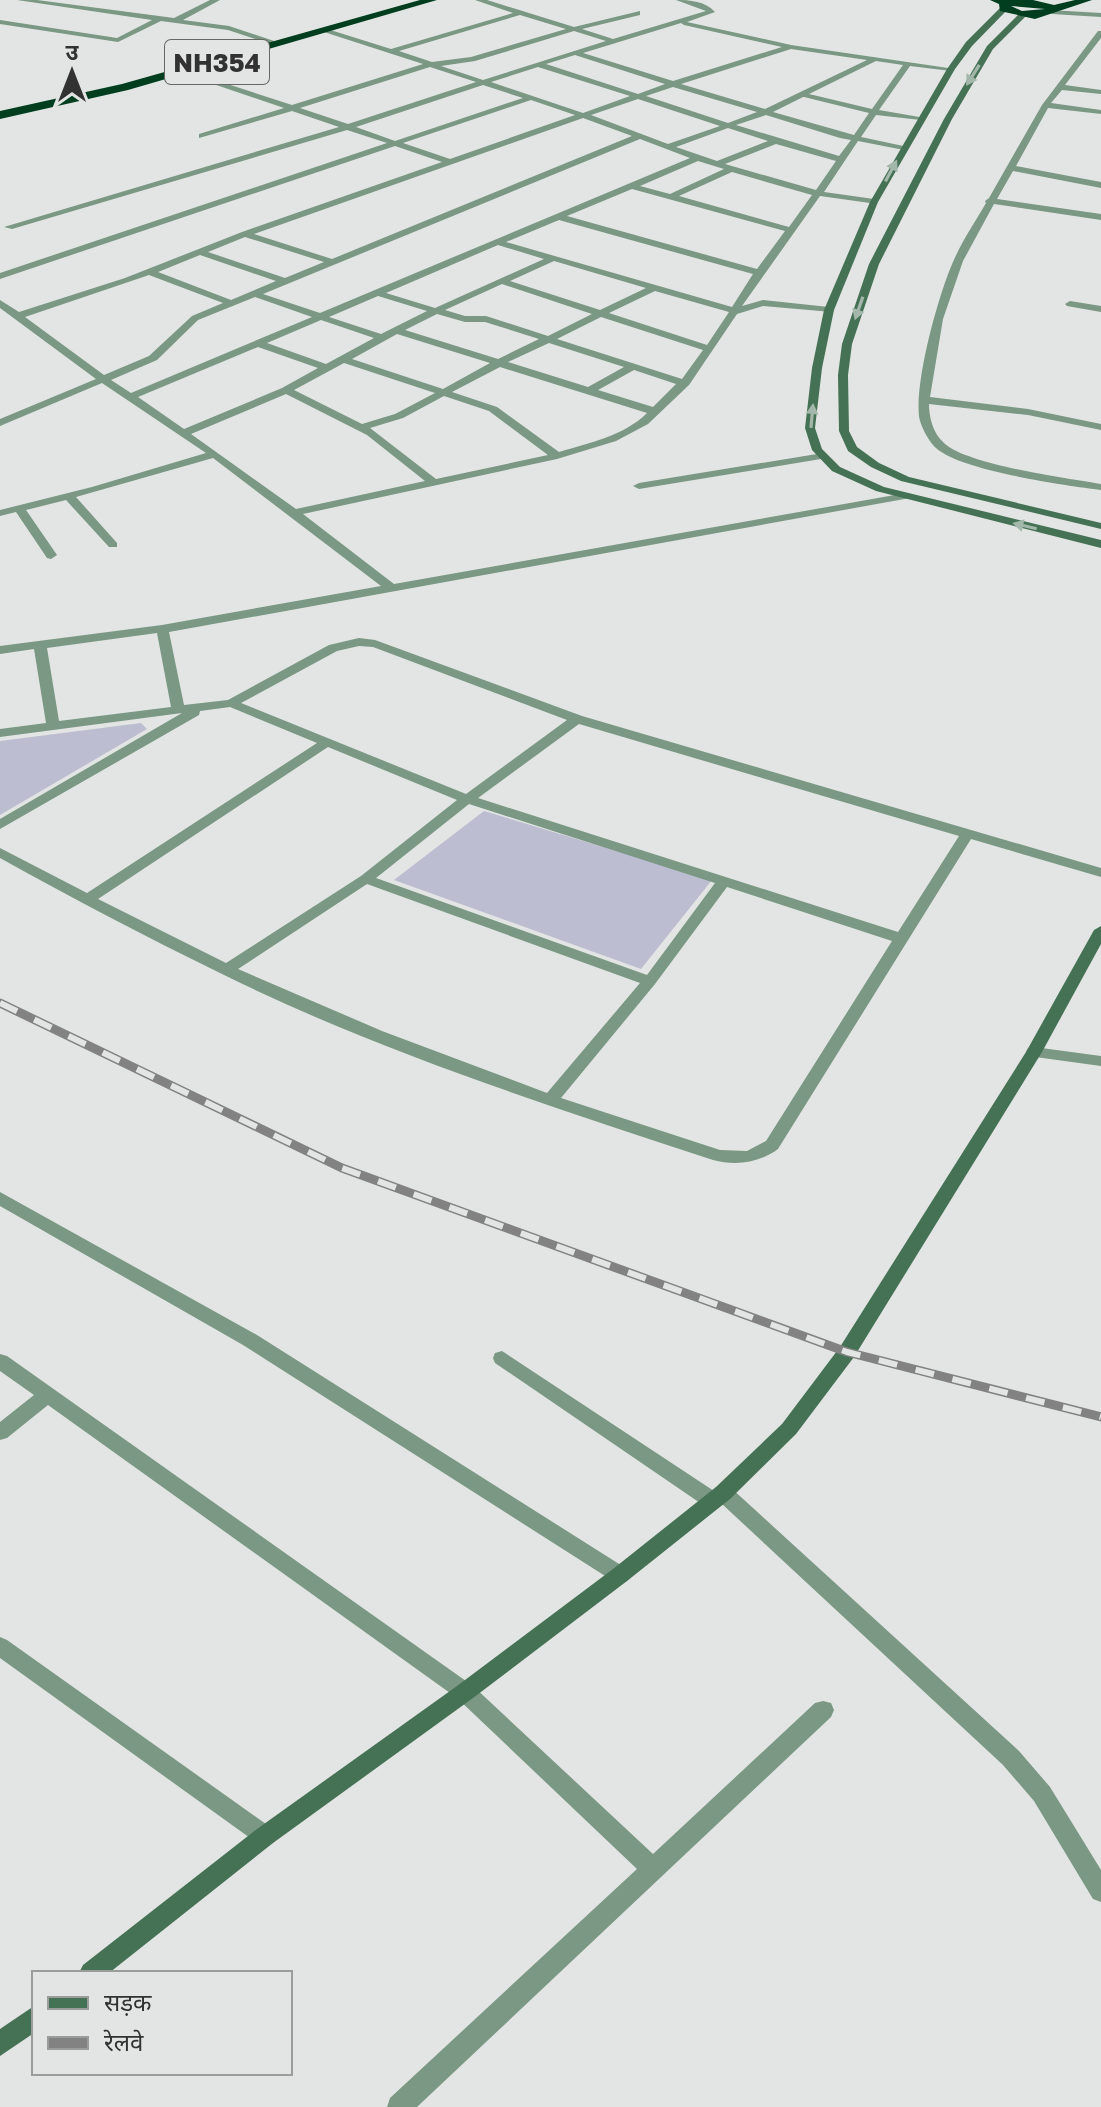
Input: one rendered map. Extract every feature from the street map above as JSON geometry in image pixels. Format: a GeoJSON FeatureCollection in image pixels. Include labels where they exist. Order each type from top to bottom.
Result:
{"type":"FeatureCollection","features":[{"type":"Feature","properties":{"kind":"highway","name":"NH354"},"geometry":{"type":"LineString","coordinates":[[0,115],[90,96],[184,71],[432,0]]}},
{"type":"Feature","properties":{"kind":"highway"},"geometry":{"type":"LineString","coordinates":[[1002,4],[1027,1],[1051,8],[1063,0]]}},
{"type":"Feature","properties":{"kind":"highway"},"geometry":{"type":"LineString","coordinates":[[1002,4],[1023,15],[1087,0]]}},
{"type":"Feature","properties":{"kind":"main road"},"geometry":{"type":"LineString","coordinates":[[1002,4],[951,69],[874,202],[829,310],[817,368],[810,428],[817,450],[836,469],[858,480],[906,496],[1101,544]]}},
{"type":"Feature","properties":{"kind":"main road"},"geometry":{"type":"LineString","coordinates":[[1023,15],[990,48],[969,82],[874,264],[847,344],[843,375],[844,431],[852,449],[875,465],[905,479],[1101,526]]}},
{"type":"Feature","properties":{"kind":"main road"},"geometry":{"type":"LineString","coordinates":[[94,1971],[265,1836],[465,1692],[620,1575],[718,1497],[789,1429],[847,1352],[1034,1052],[1101,930]]}},
{"type":"Feature","properties":{"kind":"main road"},"geometry":{"type":"LineString","coordinates":[[0,2044],[32,2020]]}},
{"type":"Feature","properties":{"kind":"street"},"geometry":{"type":"LineString","coordinates":[[23,0],[241,30],[279,44]]}},
{"type":"Feature","properties":{"kind":"street"},"geometry":{"type":"LineString","coordinates":[[81,8],[99,0]]}},
{"type":"Feature","properties":{"kind":"street"},"geometry":{"type":"LineString","coordinates":[[177,20],[216,0]]}},
{"type":"Feature","properties":{"kind":"street"},"geometry":{"type":"LineString","coordinates":[[479,0],[612,41]]}},
{"type":"Feature","properties":{"kind":"street"},"geometry":{"type":"LineString","coordinates":[[494,5],[514,0]]}},
{"type":"Feature","properties":{"kind":"street"},"geometry":{"type":"LineString","coordinates":[[9,227],[348,127],[538,64],[683,23],[711,12],[680,0]]}},
{"type":"Feature","properties":{"kind":"street"},"geometry":{"type":"LineString","coordinates":[[1051,8],[1101,15]]}},
{"type":"Feature","properties":{"kind":"street"},"geometry":{"type":"LineString","coordinates":[[389,52],[520,13]]}},
{"type":"Feature","properties":{"kind":"street"},"geometry":{"type":"LineString","coordinates":[[202,136],[429,65],[472,59],[637,13]]}},
{"type":"Feature","properties":{"kind":"street"},"geometry":{"type":"LineString","coordinates":[[0,22],[118,40],[161,18]]}},
{"type":"Feature","properties":{"kind":"street"},"geometry":{"type":"LineString","coordinates":[[683,23],[791,47],[951,69]]}},
{"type":"Feature","properties":{"kind":"street"},"geometry":{"type":"LineString","coordinates":[[327,30],[585,116],[731,169],[817,195],[874,202]]}},
{"type":"Feature","properties":{"kind":"street"},"geometry":{"type":"LineString","coordinates":[[1101,33],[1046,105],[989,201],[958,261],[938,319],[924,400],[924,420],[929,432],[939,445],[960,458],[1044,478],[1101,487]]}},
{"type":"Feature","properties":{"kind":"street"},"geometry":{"type":"LineString","coordinates":[[20,315],[150,272],[245,234],[638,96],[791,47]]}},
{"type":"Feature","properties":{"kind":"street"},"geometry":{"type":"LineString","coordinates":[[575,53],[854,139],[904,147]]}},
{"type":"Feature","properties":{"kind":"street"},"geometry":{"type":"LineString","coordinates":[[667,147],[766,112],[874,59]]}},
{"type":"Feature","properties":{"kind":"street"},"geometry":{"type":"LineString","coordinates":[[293,513],[557,456],[630,431],[656,412],[685,383],[710,349],[759,273],[908,63]]}},
{"type":"Feature","properties":{"kind":"street"},"geometry":{"type":"LineString","coordinates":[[538,64],[840,159]]}},
{"type":"Feature","properties":{"kind":"street"},"geometry":{"type":"LineString","coordinates":[[184,71],[452,163]]}},
{"type":"Feature","properties":{"kind":"street"},"geometry":{"type":"LineString","coordinates":[[1059,87],[1101,92]]}},
{"type":"Feature","properties":{"kind":"street"},"geometry":{"type":"LineString","coordinates":[[804,95],[873,112],[921,118]]}},
{"type":"Feature","properties":{"kind":"street"},"geometry":{"type":"LineString","coordinates":[[0,276],[530,98]]}},
{"type":"Feature","properties":{"kind":"street"},"geometry":{"type":"LineString","coordinates":[[1046,105],[1101,112]]}},
{"type":"Feature","properties":{"kind":"street"},"geometry":{"type":"LineString","coordinates":[[0,423],[153,358],[190,321],[638,137]]}},
{"type":"Feature","properties":{"kind":"street"},"geometry":{"type":"LineString","coordinates":[[717,164],[776,141]]}},
{"type":"Feature","properties":{"kind":"street"},"geometry":{"type":"LineString","coordinates":[[132,396],[698,158]]}},
{"type":"Feature","properties":{"kind":"street"},"geometry":{"type":"LineString","coordinates":[[1010,168],[1101,185]]}},
{"type":"Feature","properties":{"kind":"street"},"geometry":{"type":"LineString","coordinates":[[671,197],[731,169]]}},
{"type":"Feature","properties":{"kind":"street"},"geometry":{"type":"LineString","coordinates":[[632,186],[791,230]]}},
{"type":"Feature","properties":{"kind":"street"},"geometry":{"type":"LineString","coordinates":[[989,201],[1101,217]]}},
{"type":"Feature","properties":{"kind":"street"},"geometry":{"type":"LineString","coordinates":[[560,217],[759,273]]}},
{"type":"Feature","properties":{"kind":"street"},"geometry":{"type":"LineString","coordinates":[[245,234],[330,261]]}},
{"type":"Feature","properties":{"kind":"street"},"geometry":{"type":"LineString","coordinates":[[500,243],[736,311],[763,303],[829,310]]}},
{"type":"Feature","properties":{"kind":"street"},"geometry":{"type":"LineString","coordinates":[[200,252],[284,281]]}},
{"type":"Feature","properties":{"kind":"street"},"geometry":{"type":"LineString","coordinates":[[186,432],[286,390],[436,311],[554,258]]}},
{"type":"Feature","properties":{"kind":"street"},"geometry":{"type":"LineString","coordinates":[[150,272],[231,303]]}},
{"type":"Feature","properties":{"kind":"street"},"geometry":{"type":"LineString","coordinates":[[501,281],[710,349]]}},
{"type":"Feature","properties":{"kind":"street"},"geometry":{"type":"LineString","coordinates":[[363,427],[399,416],[655,287]]}},
{"type":"Feature","properties":{"kind":"street"},"geometry":{"type":"LineString","coordinates":[[377,293],[465,319],[486,319],[685,383]]}},
{"type":"Feature","properties":{"kind":"street"},"geometry":{"type":"LineString","coordinates":[[255,294],[382,338]]}},
{"type":"Feature","properties":{"kind":"street"},"geometry":{"type":"LineString","coordinates":[[0,304],[20,315],[103,379],[186,432],[390,587]]}},
{"type":"Feature","properties":{"kind":"street"},"geometry":{"type":"LineString","coordinates":[[1070,304],[1101,309]]}},
{"type":"Feature","properties":{"kind":"street"},"geometry":{"type":"LineString","coordinates":[[397,331],[656,412]]}},
{"type":"Feature","properties":{"kind":"street"},"geometry":{"type":"LineString","coordinates":[[257,343],[327,368]]}},
{"type":"Feature","properties":{"kind":"street"},"geometry":{"type":"LineString","coordinates":[[343,359],[503,413],[557,456]]}},
{"type":"Feature","properties":{"kind":"street"},"geometry":{"type":"LineString","coordinates":[[589,391],[633,366]]}},
{"type":"Feature","properties":{"kind":"street"},"geometry":{"type":"LineString","coordinates":[[286,390],[363,427],[435,483]]}},
{"type":"Feature","properties":{"kind":"street"},"geometry":{"type":"LineString","coordinates":[[924,400],[1028,412],[1101,427]]}},
{"type":"Feature","properties":{"kind":"street"},"geometry":{"type":"LineString","coordinates":[[0,408],[20,416]]}},
{"type":"Feature","properties":{"kind":"street"},"geometry":{"type":"LineString","coordinates":[[1,511],[69,496],[215,454]]}},
{"type":"Feature","properties":{"kind":"street"},"geometry":{"type":"LineString","coordinates":[[639,486],[823,456]]}},
{"type":"Feature","properties":{"kind":"street"},"geometry":{"type":"LineString","coordinates":[[69,496],[113,545]]}},
{"type":"Feature","properties":{"kind":"street"},"geometry":{"type":"LineString","coordinates":[[0,650],[162,629],[906,496]]}},
{"type":"Feature","properties":{"kind":"street"},"geometry":{"type":"LineString","coordinates":[[19,508],[51,555]]}},
{"type":"Feature","properties":{"kind":"street"},"geometry":{"type":"LineString","coordinates":[[162,629],[178,710]]}},
{"type":"Feature","properties":{"kind":"street"},"geometry":{"type":"LineString","coordinates":[[0,733],[231,703],[333,648],[359,642],[375,644],[577,719],[1101,873]]}},
{"type":"Feature","properties":{"kind":"street"},"geometry":{"type":"LineString","coordinates":[[40,645],[53,727]]}},
{"type":"Feature","properties":{"kind":"street"},"geometry":{"type":"LineString","coordinates":[[231,703],[467,799],[903,939]]}},
{"type":"Feature","properties":{"kind":"street"},"geometry":{"type":"LineString","coordinates":[[0,825],[202,707]]}},
{"type":"Feature","properties":{"kind":"street"},"geometry":{"type":"LineString","coordinates":[[225,970],[366,879],[467,799],[577,719]]}},
{"type":"Feature","properties":{"kind":"street"},"geometry":{"type":"LineString","coordinates":[[86,900],[325,743]]}},
{"type":"Feature","properties":{"kind":"street"},"geometry":{"type":"LineString","coordinates":[[0,852],[86,900],[225,970],[377,1036],[550,1100],[719,1156],[758,1156],[772,1145],[966,835]]}},
{"type":"Feature","properties":{"kind":"street"},"geometry":{"type":"LineString","coordinates":[[366,879],[650,981]]}},
{"type":"Feature","properties":{"kind":"street"},"geometry":{"type":"LineString","coordinates":[[550,1100],[650,981],[723,882]]}},
{"type":"Feature","properties":{"kind":"street"},"geometry":{"type":"LineString","coordinates":[[1034,1052],[1101,1061]]}},
{"type":"Feature","properties":{"kind":"street"},"geometry":{"type":"LineString","coordinates":[[0,1198],[250,1340],[620,1575]]}},
{"type":"Feature","properties":{"kind":"street"},"geometry":{"type":"LineString","coordinates":[[502,1358],[718,1497],[1011,1758],[1042,1794],[1101,1891]]}},
{"type":"Feature","properties":{"kind":"street"},"geometry":{"type":"LineString","coordinates":[[0,1361],[465,1692],[653,1869]]}},
{"type":"Feature","properties":{"kind":"street"},"geometry":{"type":"LineString","coordinates":[[0,1433],[47,1395]]}},
{"type":"Feature","properties":{"kind":"street"},"geometry":{"type":"LineString","coordinates":[[0,1646],[265,1836]]}},
{"type":"Feature","properties":{"kind":"street"},"geometry":{"type":"LineString","coordinates":[[399,2107],[823,1710]]}},
{"type":"Feature","properties":{"kind":"shaded area"},"geometry":{"type":"Polygon","coordinates":[[[141,723],[147,729],[0,815],[0,741],[141,723]]]}},
{"type":"Feature","properties":{"kind":"shaded area"},"geometry":{"type":"Polygon","coordinates":[[[484,811],[712,880],[641,969],[394,880],[484,811]]]}},
{"type":"Feature","properties":{"kind":"railway"},"geometry":{"type":"LineString","coordinates":[[0,1003],[342,1168],[847,1352],[1101,1417]]}}]}
